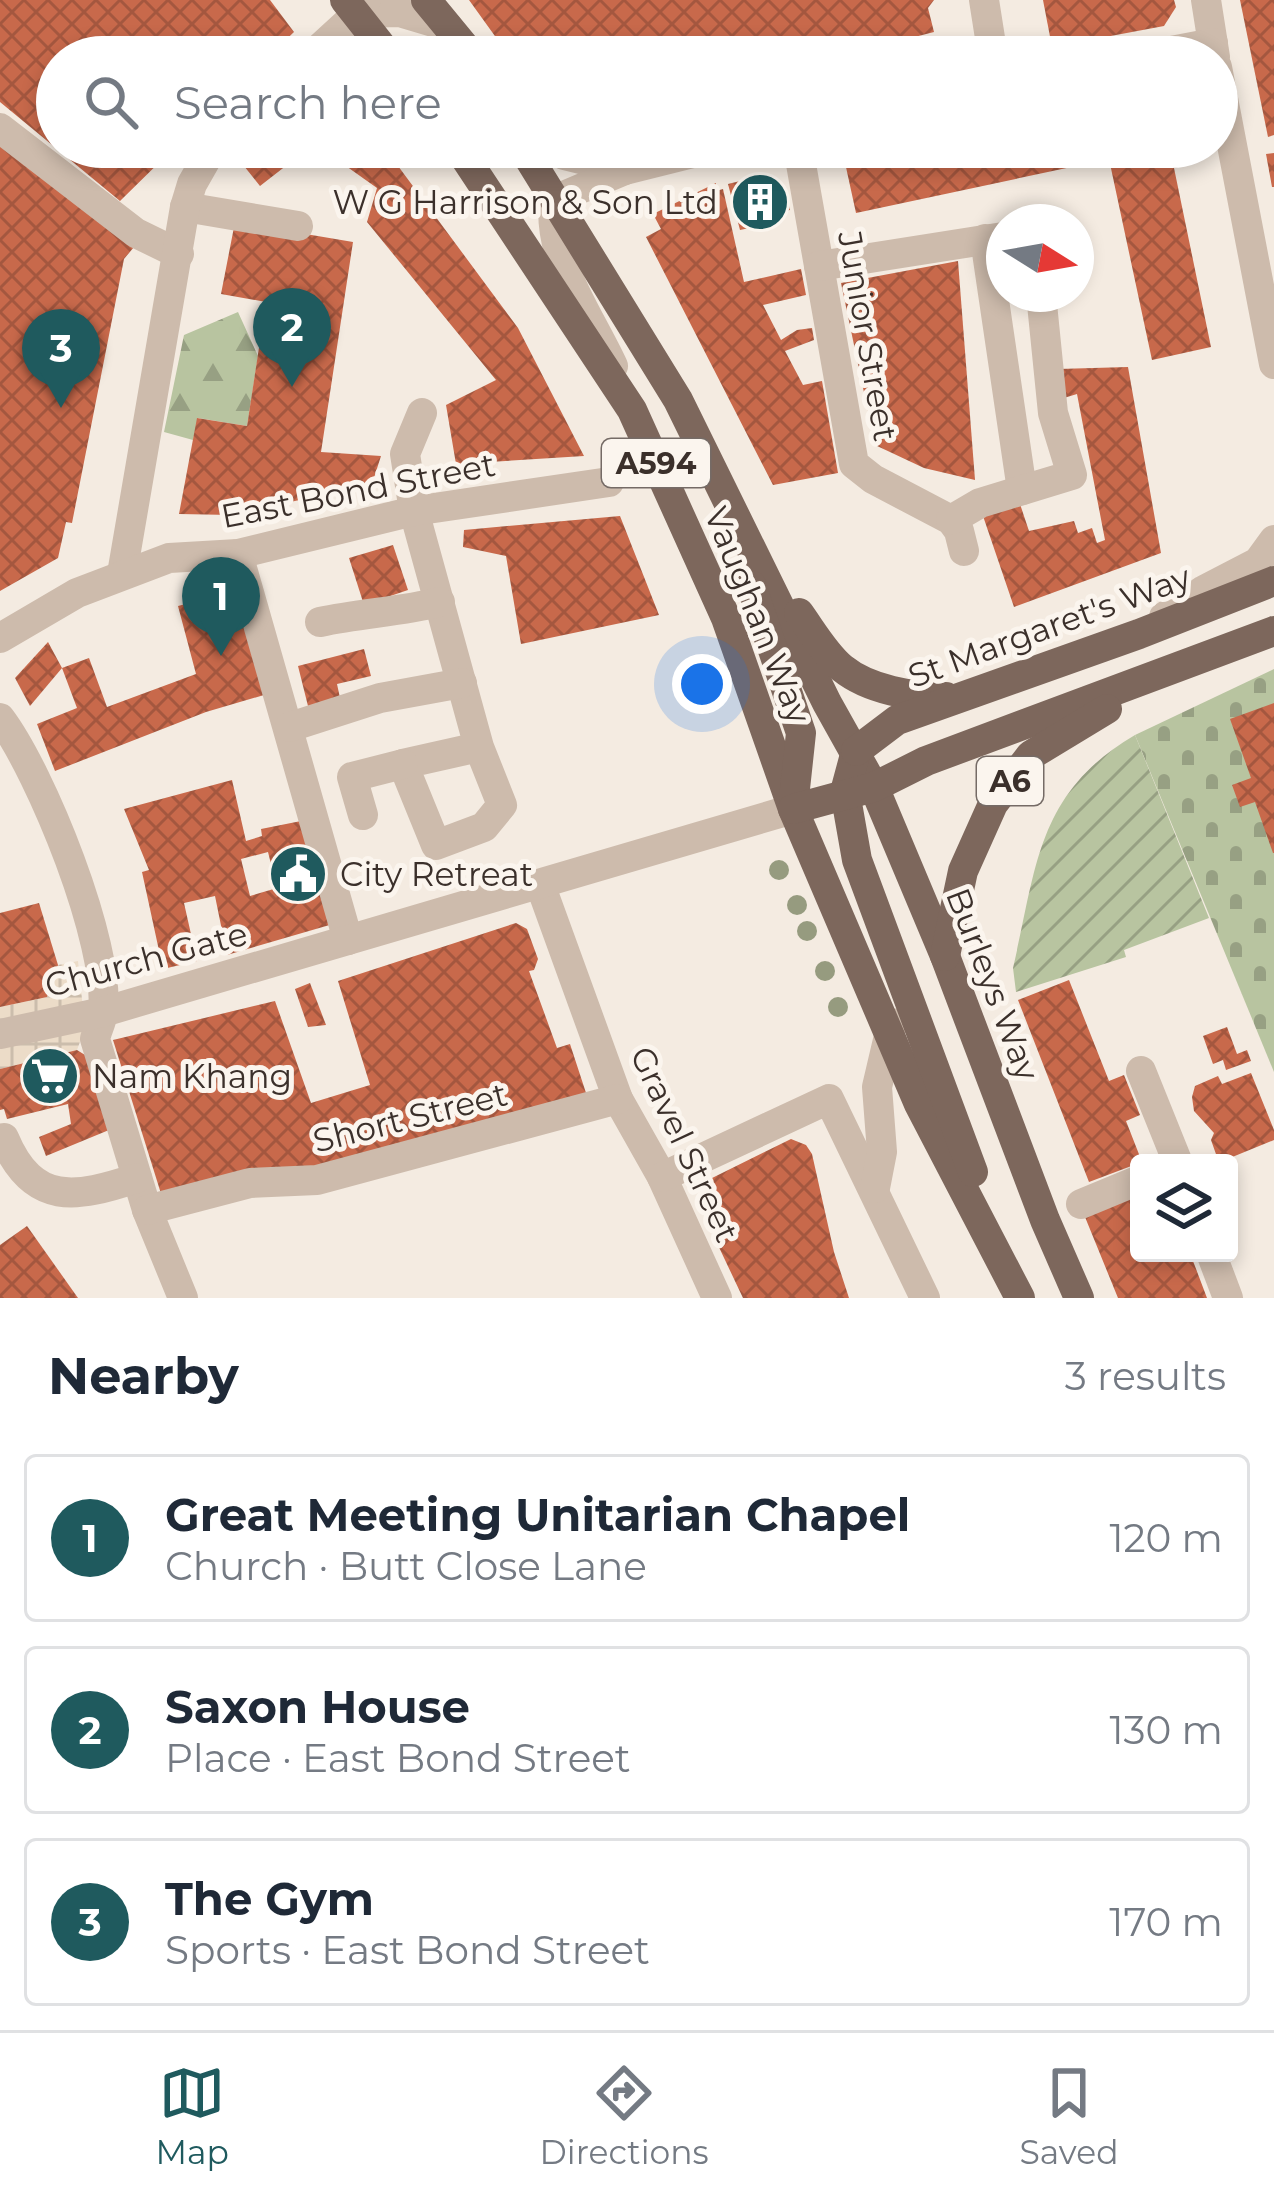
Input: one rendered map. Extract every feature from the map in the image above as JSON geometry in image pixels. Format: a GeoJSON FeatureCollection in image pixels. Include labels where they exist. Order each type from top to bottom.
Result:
{"type":"FeatureCollection","features":[{"type":"Feature","properties":{"kind":"main road"},"geometry":{"type":"LineString","coordinates":[[426,0],[455,36]]}},
{"type":"Feature","properties":{"kind":"main road"},"geometry":{"type":"LineString","coordinates":[[356,4],[377,36]]}},
{"type":"Feature","properties":{"kind":"main road","name":"Vaughan Way"},"geometry":{"type":"LineString","coordinates":[[472,168],[632,410],[727,618],[793,809]]}},
{"type":"Feature","properties":{"kind":"main road","name":"Vaughan Way"},"geometry":{"type":"LineString","coordinates":[[535,168],[666,379],[827,703]]}},
{"type":"Feature","properties":{"kind":"main road","name":"A594"},"geometry":{"type":"LineString","coordinates":[[707,460],[801,733],[793,809],[919,1104],[1018,1292]]}},
{"type":"Feature","properties":{"kind":"main road"},"geometry":{"type":"LineString","coordinates":[[755,556],[839,667],[862,681],[920,697],[964,697]]}},
{"type":"Feature","properties":{"kind":"main road","name":"St Margaret's Way"},"geometry":{"type":"LineString","coordinates":[[856,751],[898,720],[1274,581]]}},
{"type":"Feature","properties":{"kind":"main road","name":"A6"},"geometry":{"type":"LineString","coordinates":[[859,790],[1274,631]]}},
{"type":"Feature","properties":{"kind":"main road","name":"A6"},"geometry":{"type":"LineString","coordinates":[[945,956],[961,880],[993,803],[1031,755],[1164,674]]}},
{"type":"Feature","properties":{"kind":"main road","name":"Burleys Way"},"geometry":{"type":"LineString","coordinates":[[827,703],[856,751],[859,790],[945,956],[1079,1298]]}},
{"type":"Feature","properties":{"kind":"main road"},"geometry":{"type":"LineString","coordinates":[[793,809],[859,790]]}},
{"type":"Feature","properties":{"kind":"main road","name":"A594"},"geometry":{"type":"LineString","coordinates":[[859,790],[856,860],[1018,1292]]}},
{"type":"Feature","properties":{"kind":"street"},"geometry":{"type":"LineString","coordinates":[[984,0],[990,36]]}},
{"type":"Feature","properties":{"kind":"street"},"geometry":{"type":"LineString","coordinates":[[1206,0],[1212,36]]}},
{"type":"Feature","properties":{"kind":"street"},"geometry":{"type":"LineString","coordinates":[[328,36],[356,4],[447,26]]}},
{"type":"Feature","properties":{"kind":"street"},"geometry":{"type":"LineString","coordinates":[[0,128],[36,156]]}},
{"type":"Feature","properties":{"kind":"street"},"geometry":{"type":"LineString","coordinates":[[52,168],[136,233],[178,254]]}},
{"type":"Feature","properties":{"kind":"street"},"geometry":{"type":"LineString","coordinates":[[122,574],[185,207],[200,168]]}},
{"type":"Feature","properties":{"kind":"street"},"geometry":{"type":"LineString","coordinates":[[617,168],[625,170]]}},
{"type":"Feature","properties":{"kind":"street"},"geometry":{"type":"LineString","coordinates":[[632,410],[594,323],[563,268],[551,218],[554,200],[633,168]]}},
{"type":"Feature","properties":{"kind":"street","name":"Junior Street"},"geometry":{"type":"LineString","coordinates":[[803,168],[854,464],[951,520]]}},
{"type":"Feature","properties":{"kind":"street"},"geometry":{"type":"LineString","coordinates":[[1237,168],[1274,362]]}},
{"type":"Feature","properties":{"kind":"street"},"geometry":{"type":"LineString","coordinates":[[185,207],[298,226]]}},
{"type":"Feature","properties":{"kind":"street"},"geometry":{"type":"LineString","coordinates":[[819,266],[986,239]]}},
{"type":"Feature","properties":{"kind":"street"},"geometry":{"type":"LineString","coordinates":[[992,312],[1022,490]]}},
{"type":"Feature","properties":{"kind":"street"},"geometry":{"type":"LineString","coordinates":[[964,551],[951,520],[980,503],[1072,476],[1053,413],[1043,312]]}},
{"type":"Feature","properties":{"kind":"street"},"geometry":{"type":"LineString","coordinates":[[403,764],[436,845],[484,826],[502,805],[479,747],[414,511],[405,454],[422,413]]}},
{"type":"Feature","properties":{"kind":"street","name":"East Bond Street"},"geometry":{"type":"LineString","coordinates":[[0,638],[77,593],[169,558],[238,554],[414,511],[609,482]]}},
{"type":"Feature","properties":{"kind":"street"},"geometry":{"type":"LineString","coordinates":[[1139,634],[1204,590],[1258,562],[1274,540]]}},
{"type":"Feature","properties":{"kind":"street"},"geometry":{"type":"LineString","coordinates":[[238,554],[348,940]]}},
{"type":"Feature","properties":{"kind":"street"},"geometry":{"type":"LineString","coordinates":[[320,622],[358,614],[384,616],[440,602]]}},
{"type":"Feature","properties":{"kind":"street"},"geometry":{"type":"LineString","coordinates":[[290,727],[380,698],[462,683]]}},
{"type":"Feature","properties":{"kind":"street"},"geometry":{"type":"LineString","coordinates":[[0,718],[17,742],[66,852],[95,948],[103,1012],[95,1039],[136,1178],[183,1298]]}},
{"type":"Feature","properties":{"kind":"street"},"geometry":{"type":"LineString","coordinates":[[363,815],[352,777],[479,747]]}},
{"type":"Feature","properties":{"kind":"street","name":"Church Gate"},"geometry":{"type":"LineString","coordinates":[[0,1034],[103,1012],[793,809]]}},
{"type":"Feature","properties":{"kind":"street","name":"Gravel Street"},"geometry":{"type":"LineString","coordinates":[[540,884],[619,1100],[662,1177],[715,1297]]}},
{"type":"Feature","properties":{"kind":"street"},"geometry":{"type":"LineString","coordinates":[[875,1188],[882,1152],[876,1096],[900,975]]}},
{"type":"Feature","properties":{"kind":"street"},"geometry":{"type":"LineString","coordinates":[[1141,1071],[1174,1154]]}},
{"type":"Feature","properties":{"kind":"street"},"geometry":{"type":"LineString","coordinates":[[662,1177],[829,1099],[925,1298]]}},
{"type":"Feature","properties":{"kind":"street","name":"Short Street"},"geometry":{"type":"LineString","coordinates":[[147,1210],[250,1183],[317,1180],[619,1100]]}},
{"type":"Feature","properties":{"kind":"street"},"geometry":{"type":"LineString","coordinates":[[4,1138],[22,1169],[48,1190],[84,1194],[136,1178]]}},
{"type":"Feature","properties":{"kind":"street"},"geometry":{"type":"LineString","coordinates":[[1081,1204],[1130,1184]]}},
{"type":"Feature","properties":{"kind":"street"},"geometry":{"type":"LineString","coordinates":[[1214,1262],[1228,1298]]}},
{"type":"Feature","properties":{"kind":"green space"},"geometry":{"type":"Polygon","coordinates":[[[238,312],[258,356],[247,426],[198,418],[193,440],[164,432],[184,335],[238,312]]]}},
{"type":"Feature","properties":{"kind":"green space"},"geometry":{"type":"Polygon","coordinates":[[[1274,669],[1274,1072],[1135,735],[1274,669]]]}},
{"type":"Feature","properties":{"kind":"green space"},"geometry":{"type":"Polygon","coordinates":[[[1135,735],[1209,918],[1124,950],[1126,957],[1016,992],[1013,968],[1046,835],[1078,782],[1135,735]]]}},
{"type":"Feature","properties":{"kind":"shaded area"},"geometry":{"type":"Polygon","coordinates":[[[78,961],[85,1028],[77,1050],[0,1069],[0,1007],[47,997],[58,965],[78,961]]]}},
{"type":"Feature","properties":{"kind":"building"},"geometry":{"type":"Polygon","coordinates":[[[0,0],[270,0],[294,32],[290,36],[36,36],[36,132],[0,102],[0,0]]]}},
{"type":"Feature","properties":{"kind":"building"},"geometry":{"type":"Polygon","coordinates":[[[469,0],[934,0],[928,8],[934,32],[918,36],[495,36],[469,0]]]}},
{"type":"Feature","properties":{"kind":"building"},"geometry":{"type":"Polygon","coordinates":[[[1043,0],[1174,0],[1176,7],[1164,26],[1111,36],[1050,36],[1043,0]]]}},
{"type":"Feature","properties":{"kind":"building"},"geometry":{"type":"Polygon","coordinates":[[[1240,0],[1274,0],[1274,135],[1268,137],[1240,0]]]}},
{"type":"Feature","properties":{"kind":"building"},"geometry":{"type":"Polygon","coordinates":[[[0,142],[134,247],[124,259],[72,523],[66,522],[58,558],[0,591],[0,142]]]}},
{"type":"Feature","properties":{"kind":"building"},"geometry":{"type":"Polygon","coordinates":[[[1274,153],[1274,187],[1272,187],[1266,154],[1274,153]]]}},
{"type":"Feature","properties":{"kind":"building"},"geometry":{"type":"Polygon","coordinates":[[[80,168],[154,168],[120,201],[80,168]]]}},
{"type":"Feature","properties":{"kind":"building"},"geometry":{"type":"Polygon","coordinates":[[[246,168],[283,168],[260,186],[246,168]]]}},
{"type":"Feature","properties":{"kind":"building"},"geometry":{"type":"Polygon","coordinates":[[[349,168],[400,168],[518,328],[584,456],[456,464],[446,405],[496,380],[367,222],[377,188],[349,168]]]}},
{"type":"Feature","properties":{"kind":"building"},"geometry":{"type":"Polygon","coordinates":[[[846,168],[1067,168],[856,213],[846,168]]]}},
{"type":"Feature","properties":{"kind":"building"},"geometry":{"type":"Polygon","coordinates":[[[1111,168],[1174,168],[1211,347],[1152,360],[1111,168]]]}},
{"type":"Feature","properties":{"kind":"building","name":"W G Harrison & Son Ltd"},"geometry":{"type":"Polygon","coordinates":[[[760,176],[786,194],[790,210],[757,218],[759,226],[740,230],[728,184],[760,176]]]}},
{"type":"Feature","properties":{"kind":"building"},"geometry":{"type":"Polygon","coordinates":[[[716,183],[716,191],[723,189],[744,282],[801,269],[806,295],[763,305],[781,340],[812,328],[814,340],[785,351],[803,385],[822,381],[838,473],[773,485],[646,237],[661,229],[653,214],[716,183]]]}},
{"type":"Feature","properties":{"kind":"building"},"geometry":{"type":"Polygon","coordinates":[[[235,222],[353,242],[321,452],[381,456],[372,484],[231,515],[179,514],[197,418],[247,426],[266,302],[221,294],[235,222]]]}},
{"type":"Feature","properties":{"kind":"building"},"geometry":{"type":"Polygon","coordinates":[[[958,261],[975,480],[924,468],[875,445],[841,283],[958,261]]]}},
{"type":"Feature","properties":{"kind":"building"},"geometry":{"type":"Polygon","coordinates":[[[1128,367],[1161,553],[1014,607],[983,516],[1020,504],[1029,531],[1074,521],[1078,533],[1092,528],[1097,543],[1105,540],[1077,394],[1054,401],[1058,369],[1128,367]]]}},
{"type":"Feature","properties":{"kind":"building"},"geometry":{"type":"Polygon","coordinates":[[[620,516],[659,615],[521,644],[506,556],[463,547],[464,530],[620,516]]]}},
{"type":"Feature","properties":{"kind":"building"},"geometry":{"type":"Polygon","coordinates":[[[393,545],[408,590],[364,605],[349,558],[393,545]]]}},
{"type":"Feature","properties":{"kind":"building"},"geometry":{"type":"Polygon","coordinates":[[[235,591],[264,695],[206,712],[55,771],[37,724],[77,708],[62,668],[89,658],[107,707],[196,674],[178,606],[235,591]]]}},
{"type":"Feature","properties":{"kind":"building"},"geometry":{"type":"Polygon","coordinates":[[[48,642],[62,668],[30,706],[15,678],[48,642]]]}},
{"type":"Feature","properties":{"kind":"building"},"geometry":{"type":"Polygon","coordinates":[[[364,649],[371,676],[337,684],[340,698],[308,706],[298,666],[364,649]]]}},
{"type":"Feature","properties":{"kind":"building"},"geometry":{"type":"Polygon","coordinates":[[[1274,703],[1273,853],[1255,802],[1240,807],[1232,785],[1251,778],[1230,719],[1274,703]]]}},
{"type":"Feature","properties":{"kind":"building"},"geometry":{"type":"Polygon","coordinates":[[[232,780],[246,841],[262,836],[261,829],[311,819],[333,924],[227,955],[215,896],[184,903],[197,961],[163,969],[142,872],[149,870],[124,809],[232,780]],[[268,852],[241,859],[250,896],[277,888],[268,852]]]}},
{"type":"Feature","properties":{"kind":"building"},"geometry":{"type":"Polygon","coordinates":[[[39,903],[58,965],[47,997],[0,1007],[0,913],[39,903]]]}},
{"type":"Feature","properties":{"kind":"building"},"geometry":{"type":"Polygon","coordinates":[[[516,923],[527,929],[538,959],[529,971],[557,1048],[570,1044],[587,1096],[305,1176],[163,1200],[113,1040],[275,1001],[311,1103],[370,1085],[338,981],[516,923]]]}},
{"type":"Feature","properties":{"kind":"building"},"geometry":{"type":"Polygon","coordinates":[[[1069,980],[1109,1081],[1124,1075],[1140,1115],[1126,1121],[1139,1154],[1130,1154],[1130,1167],[1089,1182],[1018,1000],[1069,980]]]}},
{"type":"Feature","properties":{"kind":"building"},"geometry":{"type":"Polygon","coordinates":[[[310,983],[326,1025],[308,1027],[295,989],[310,983]]]}},
{"type":"Feature","properties":{"kind":"building"},"geometry":{"type":"Polygon","coordinates":[[[1227,1027],[1237,1054],[1247,1050],[1251,1061],[1226,1070],[1223,1060],[1213,1064],[1203,1036],[1227,1027]]]}},
{"type":"Feature","properties":{"kind":"building"},"geometry":{"type":"Polygon","coordinates":[[[77,1050],[85,1055],[109,1130],[46,1156],[39,1137],[71,1124],[68,1104],[7,1119],[4,1109],[0,1110],[0,1069],[77,1050]]]}},
{"type":"Feature","properties":{"kind":"building"},"geometry":{"type":"Polygon","coordinates":[[[1251,1073],[1274,1140],[1238,1155],[1216,1154],[1211,1140],[1214,1133],[1194,1111],[1192,1097],[1195,1086],[1218,1076],[1222,1084],[1251,1073]]]}},
{"type":"Feature","properties":{"kind":"building"},"geometry":{"type":"Polygon","coordinates":[[[791,1139],[806,1145],[812,1154],[849,1298],[743,1298],[699,1205],[704,1182],[791,1139]]]}},
{"type":"Feature","properties":{"kind":"building"},"geometry":{"type":"Polygon","coordinates":[[[1130,1197],[1130,1262],[1193,1262],[1207,1298],[1118,1298],[1085,1217],[1130,1197]]]}},
{"type":"Feature","properties":{"kind":"building"},"geometry":{"type":"Polygon","coordinates":[[[27,1226],[78,1298],[0,1298],[0,1245],[27,1226]]]}},
{"type":"Feature","properties":{"kind":"place","name":"W G Harrison & Son Ltd"},"geometry":{"type":"Point","coordinates":[760,202]}},
{"type":"Feature","properties":{"kind":"place","name":"Saxon House"},"geometry":{"type":"Point","coordinates":[292,387]}},
{"type":"Feature","properties":{"kind":"place","name":"The Gym"},"geometry":{"type":"Point","coordinates":[61,408]}},
{"type":"Feature","properties":{"kind":"place","name":"Great Meeting Unitarian Chapel"},"geometry":{"type":"Point","coordinates":[221,656]}},
{"type":"Feature","properties":{"kind":"place","name":"City Retreat"},"geometry":{"type":"Point","coordinates":[298,874]}},
{"type":"Feature","properties":{"kind":"place","name":"Nam Khang"},"geometry":{"type":"Point","coordinates":[50,1076]}}]}
